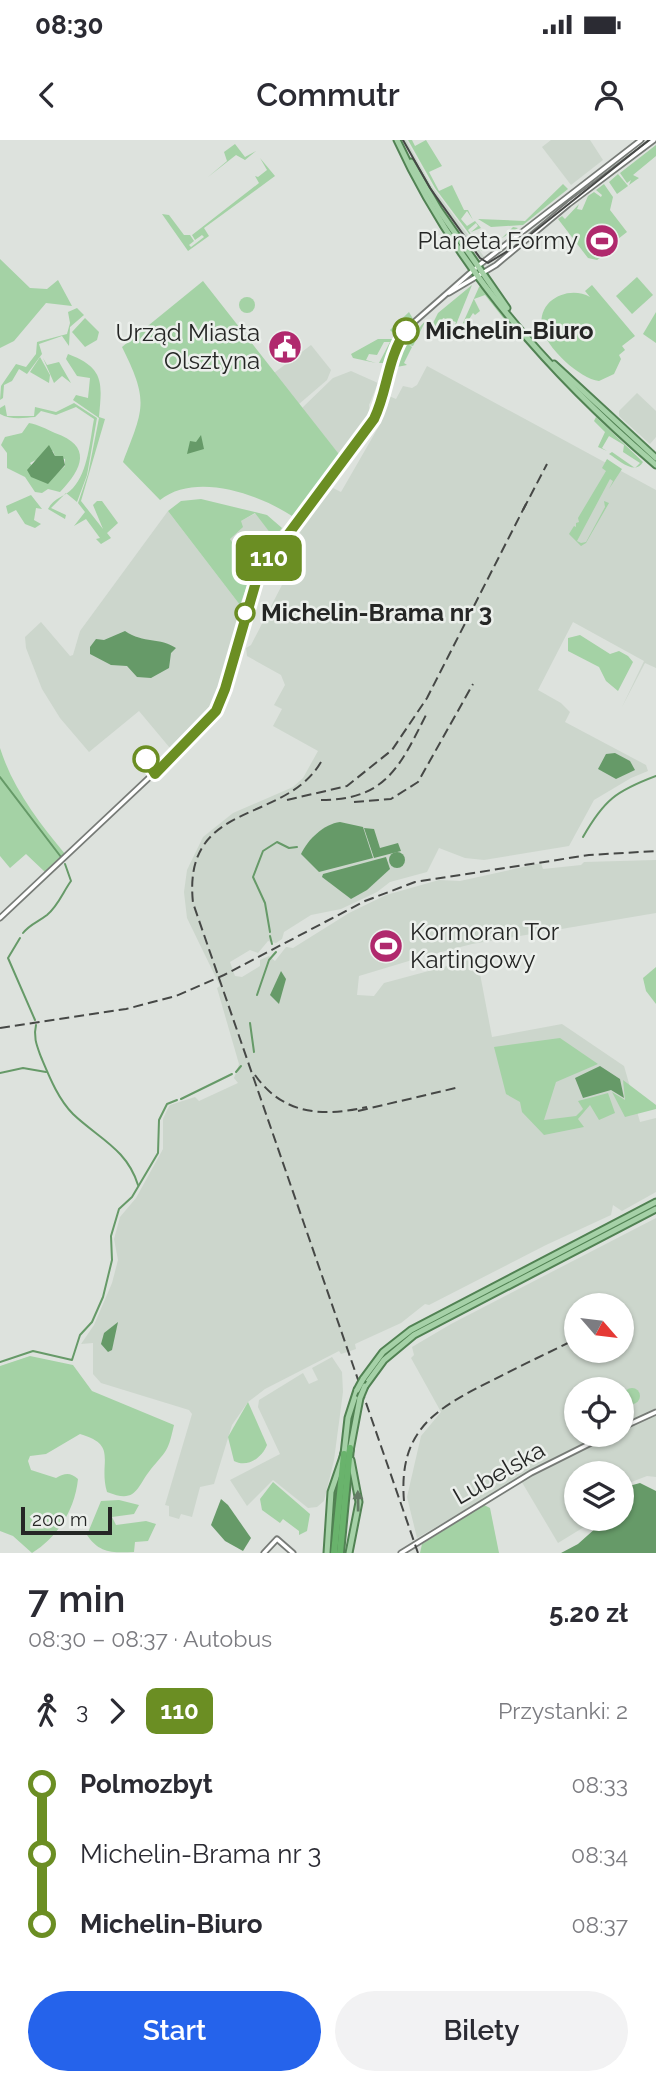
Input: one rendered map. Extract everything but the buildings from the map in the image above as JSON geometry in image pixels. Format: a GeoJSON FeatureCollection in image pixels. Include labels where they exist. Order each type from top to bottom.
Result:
{"type":"FeatureCollection","features":[{"type":"Feature","properties":{"kind":"highway"},"geometry":{"type":"LineString","coordinates":[[335,1552],[347,1451]]}},
{"type":"Feature","properties":{"kind":"main road"},"geometry":{"type":"LineString","coordinates":[[398,140],[429,201],[478,271],[542,353],[656,458]]}},
{"type":"Feature","properties":{"kind":"main road"},"geometry":{"type":"LineString","coordinates":[[478,271],[560,376],[656,465]]}},
{"type":"Feature","properties":{"kind":"main road"},"geometry":{"type":"LineString","coordinates":[[335,1552],[331,1492],[347,1451],[360,1398],[365,1386],[384,1360],[410,1338],[656,1202]]}},
{"type":"Feature","properties":{"kind":"main road"},"geometry":{"type":"LineString","coordinates":[[349,1553],[359,1502],[347,1451],[349,1414],[357,1390],[379,1356],[406,1333],[656,1209]]}},
{"type":"Feature","properties":{"kind":"street"},"geometry":{"type":"LineString","coordinates":[[0,918],[212,717],[222,698],[258,575],[374,419],[380,406],[388,368],[403,336],[447,294],[641,140]]}},
{"type":"Feature","properties":{"kind":"street"},"geometry":{"type":"LineString","coordinates":[[478,271],[519,247],[654,140]]}},
{"type":"Feature","properties":{"kind":"street"},"geometry":{"type":"LineString","coordinates":[[632,147],[630,153],[636,153]]}},
{"type":"Feature","properties":{"kind":"street"},"geometry":{"type":"LineString","coordinates":[[544,215],[552,215],[547,223]]}},
{"type":"Feature","properties":{"kind":"street"},"geometry":{"type":"LineString","coordinates":[[515,239],[511,247],[519,247]]}},
{"type":"Feature","properties":{"kind":"street"},"geometry":{"type":"LineString","coordinates":[[634,1422],[656,1412]]}},
{"type":"Feature","properties":{"kind":"street","name":"Lubelska"},"geometry":{"type":"LineString","coordinates":[[399,1553],[545,1465],[582,1447]]}},
{"type":"Feature","properties":{"kind":"street"},"geometry":{"type":"LineString","coordinates":[[264,1553],[276,1539],[293,1553]]}},
{"type":"Feature","properties":{"kind":"shaded area"},"geometry":{"type":"Polygon","coordinates":[[[403,140],[406,140],[431,185],[485,258],[479,260],[436,199],[403,140]]]}},
{"type":"Feature","properties":{"kind":"shaded area"},"geometry":{"type":"Polygon","coordinates":[[[408,140],[412,140],[415,146],[426,140],[442,166],[429,172],[439,191],[452,185],[464,210],[468,210],[473,220],[467,211],[461,219],[467,226],[475,221],[481,228],[471,232],[478,226],[476,223],[468,230],[481,249],[490,246],[482,251],[435,188],[408,140]]]}},
{"type":"Feature","properties":{"kind":"shaded area"},"geometry":{"type":"Polygon","coordinates":[[[551,140],[590,140],[603,160],[571,185],[542,147],[551,140]]]}},
{"type":"Feature","properties":{"kind":"shaded area"},"geometry":{"type":"Polygon","coordinates":[[[235,144],[245,157],[256,151],[245,160],[236,155],[208,177],[227,161],[224,152],[235,144]]]}},
{"type":"Feature","properties":{"kind":"shaded area"},"geometry":{"type":"Polygon","coordinates":[[[656,145],[656,156],[633,175],[639,178],[629,185],[631,180],[627,183],[620,173],[656,145]]]}},
{"type":"Feature","properties":{"kind":"shaded area"},"geometry":{"type":"Polygon","coordinates":[[[627,153],[629,155],[554,214],[552,211],[627,153]]]}},
{"type":"Feature","properties":{"kind":"shaded area"},"geometry":{"type":"Polygon","coordinates":[[[260,158],[275,176],[204,228],[209,236],[188,251],[162,214],[169,215],[184,235],[190,235],[194,241],[189,245],[191,247],[204,237],[202,235],[195,240],[192,235],[259,183],[255,176],[258,177],[267,170],[260,158]]]}},
{"type":"Feature","properties":{"kind":"shaded area"},"geometry":{"type":"Polygon","coordinates":[[[618,174],[628,186],[617,194],[609,182],[618,174]]]}},
{"type":"Feature","properties":{"kind":"shaded area"},"geometry":{"type":"Polygon","coordinates":[[[563,184],[568,189],[523,225],[491,227],[478,219],[525,221],[563,184]]]}},
{"type":"Feature","properties":{"kind":"shaded area"},"geometry":{"type":"Polygon","coordinates":[[[604,184],[613,197],[610,210],[627,232],[609,246],[612,250],[597,260],[588,258],[558,219],[562,216],[565,219],[579,204],[577,209],[582,210],[588,196],[594,192],[601,197],[596,190],[604,184]]]}},
{"type":"Feature","properties":{"kind":"shaded area"},"geometry":{"type":"Polygon","coordinates":[[[513,227],[518,228],[501,239],[513,227]]]}},
{"type":"Feature","properties":{"kind":"shaded area"},"geometry":{"type":"Polygon","coordinates":[[[0,259],[30,288],[47,289],[58,280],[72,306],[46,303],[14,341],[0,348],[0,259]]]}},
{"type":"Feature","properties":{"kind":"shaded area"},"geometry":{"type":"Polygon","coordinates":[[[637,277],[653,295],[632,314],[616,296],[637,277]]]}},
{"type":"Feature","properties":{"kind":"shaded area"},"geometry":{"type":"Polygon","coordinates":[[[203,281],[342,458],[292,516],[262,500],[227,489],[191,488],[160,500],[123,462],[136,429],[140,393],[122,347],[203,281]]]}},
{"type":"Feature","properties":{"kind":"shaded area"},"geometry":{"type":"Polygon","coordinates":[[[472,285],[451,337],[456,322],[443,318],[440,326],[447,332],[445,336],[430,329],[438,313],[472,285]]]}},
{"type":"Feature","properties":{"kind":"shaded area"},"geometry":{"type":"Polygon","coordinates":[[[592,285],[635,336],[622,346],[625,350],[619,355],[621,359],[614,374],[599,381],[583,375],[565,361],[550,344],[542,327],[544,309],[549,302],[564,294],[590,297],[585,291],[592,285]]]}},
{"type":"Feature","properties":{"kind":"shaded area"},"geometry":{"type":"Polygon","coordinates":[[[479,287],[506,319],[505,324],[495,332],[504,319],[485,295],[474,299],[480,311],[475,315],[473,313],[466,324],[463,323],[479,287]]]}},
{"type":"Feature","properties":{"kind":"shaded area"},"geometry":{"type":"Polygon","coordinates":[[[247,297],[253,299],[253,311],[247,313],[241,311],[239,305],[241,299],[247,297]]]}},
{"type":"Feature","properties":{"kind":"shaded area"},"geometry":{"type":"Polygon","coordinates":[[[77,308],[84,315],[70,327],[69,346],[62,336],[39,344],[42,354],[27,374],[19,369],[12,381],[4,385],[3,398],[0,400],[1,386],[16,364],[26,367],[36,354],[37,342],[67,334],[70,323],[68,312],[77,308]]]}},
{"type":"Feature","properties":{"kind":"shaded area"},"geometry":{"type":"Polygon","coordinates":[[[409,312],[413,319],[395,335],[390,330],[409,312]]]}},
{"type":"Feature","properties":{"kind":"shaded area"},"geometry":{"type":"Polygon","coordinates":[[[656,312],[656,343],[643,334],[656,312]]]}},
{"type":"Feature","properties":{"kind":"shaded area"},"geometry":{"type":"Polygon","coordinates":[[[85,318],[99,332],[97,340],[85,347],[72,332],[85,318]]]}},
{"type":"Feature","properties":{"kind":"shaded area"},"geometry":{"type":"Polygon","coordinates":[[[426,320],[413,346],[409,345],[412,347],[404,363],[407,365],[395,366],[405,346],[409,344],[407,342],[426,320]]]}},
{"type":"Feature","properties":{"kind":"shaded area"},"geometry":{"type":"Polygon","coordinates":[[[378,339],[396,339],[383,363],[379,363],[390,342],[384,342],[377,355],[369,354],[366,360],[376,363],[353,358],[351,354],[378,339]]]}},
{"type":"Feature","properties":{"kind":"shaded area"},"geometry":{"type":"Polygon","coordinates":[[[311,345],[331,370],[327,380],[299,404],[274,373],[311,345]]]}},
{"type":"Feature","properties":{"kind":"shaded area"},"geometry":{"type":"Polygon","coordinates":[[[68,354],[80,359],[95,371],[100,386],[99,417],[105,419],[81,501],[103,529],[93,505],[97,501],[102,501],[118,523],[107,533],[111,538],[101,544],[96,539],[100,538],[86,519],[74,526],[85,512],[78,503],[88,474],[99,418],[73,400],[76,395],[88,398],[90,378],[77,376],[66,359],[68,354]]]}},
{"type":"Feature","properties":{"kind":"shaded area"},"geometry":{"type":"Polygon","coordinates":[[[40,357],[50,375],[49,383],[30,372],[40,357]]]}},
{"type":"Feature","properties":{"kind":"shaded area"},"geometry":{"type":"Polygon","coordinates":[[[43,358],[47,365],[59,362],[71,383],[62,376],[54,383],[43,358]]]}},
{"type":"Feature","properties":{"kind":"shaded area"},"geometry":{"type":"Polygon","coordinates":[[[427,366],[656,490],[656,668],[645,663],[622,707],[644,661],[573,622],[538,690],[561,703],[570,712],[565,722],[646,765],[648,771],[594,800],[569,846],[484,860],[465,858],[439,848],[427,872],[390,882],[377,892],[341,909],[311,915],[284,932],[282,939],[276,943],[268,941],[258,953],[250,950],[230,962],[235,976],[242,977],[260,966],[260,960],[269,956],[275,961],[286,947],[293,948],[349,913],[386,895],[439,880],[460,881],[541,863],[543,869],[581,865],[584,862],[656,860],[656,913],[472,944],[422,957],[359,976],[357,995],[374,996],[384,983],[477,958],[492,1037],[562,1024],[624,1066],[640,1122],[656,1118],[656,1192],[622,1211],[613,1205],[611,1215],[429,1305],[425,1304],[401,1323],[355,1344],[356,1349],[341,1354],[339,1351],[265,1389],[248,1402],[232,1425],[214,1484],[200,1487],[192,1517],[181,1514],[179,1519],[169,1516],[169,1506],[165,1505],[192,1414],[189,1410],[101,1383],[93,1374],[93,1343],[81,1344],[94,1325],[112,1283],[118,1260],[114,1239],[120,1217],[136,1198],[163,1149],[163,1119],[170,1105],[195,1097],[199,1101],[238,1083],[234,1078],[239,1064],[217,988],[220,986],[187,918],[184,892],[187,870],[203,837],[233,813],[293,787],[303,778],[318,751],[273,726],[282,709],[274,705],[285,685],[281,675],[247,656],[246,648],[251,645],[283,583],[267,575],[277,557],[333,488],[341,492],[379,426],[389,396],[396,399],[403,386],[412,388],[417,385],[427,366]]]}},
{"type":"Feature","properties":{"kind":"shaded area"},"geometry":{"type":"Polygon","coordinates":[[[351,371],[378,383],[369,405],[370,414],[342,458],[302,408],[333,378],[351,371]]]}},
{"type":"Feature","properties":{"kind":"shaded area"},"geometry":{"type":"Polygon","coordinates":[[[637,393],[656,411],[656,437],[650,444],[619,416],[619,411],[637,393]]]}},
{"type":"Feature","properties":{"kind":"shaded area"},"geometry":{"type":"Polygon","coordinates":[[[74,403],[97,418],[87,475],[77,502],[67,493],[82,473],[94,419],[76,407],[56,415],[41,411],[35,417],[22,418],[4,416],[0,414],[0,408],[5,405],[7,416],[34,416],[35,407],[56,412],[74,403]]]}},
{"type":"Feature","properties":{"kind":"shaded area"},"geometry":{"type":"Polygon","coordinates":[[[596,417],[643,462],[640,466],[636,467],[640,463],[623,452],[624,445],[609,436],[602,448],[607,451],[598,447],[605,432],[594,421],[596,417]]]}},
{"type":"Feature","properties":{"kind":"shaded area"},"geometry":{"type":"Polygon","coordinates":[[[29,423],[67,438],[75,444],[80,458],[78,466],[60,492],[48,489],[42,493],[35,492],[25,477],[7,468],[7,453],[1,445],[5,437],[22,433],[29,423]],[[53,451],[30,463],[46,483],[65,466],[65,459],[55,456],[53,451]]]}},
{"type":"Feature","properties":{"kind":"shaded area"},"geometry":{"type":"Polygon","coordinates":[[[201,435],[204,449],[187,454],[190,441],[196,442],[201,435]]]}},
{"type":"Feature","properties":{"kind":"shaded area"},"geometry":{"type":"Polygon","coordinates":[[[49,445],[55,456],[63,456],[65,465],[48,484],[31,477],[27,470],[49,445]]]}},
{"type":"Feature","properties":{"kind":"shaded area"},"geometry":{"type":"Polygon","coordinates":[[[612,452],[634,467],[627,465],[609,454],[612,452]]]}},
{"type":"Feature","properties":{"kind":"shaded area"},"geometry":{"type":"Polygon","coordinates":[[[607,459],[622,469],[609,489],[613,481],[610,479],[577,541],[586,542],[605,507],[604,501],[609,503],[586,543],[581,546],[569,534],[579,522],[578,518],[606,471],[602,468],[607,459]]]}},
{"type":"Feature","properties":{"kind":"shaded area"},"geometry":{"type":"Polygon","coordinates":[[[31,495],[42,509],[36,508],[34,520],[41,524],[35,528],[25,524],[16,510],[8,514],[6,506],[31,495]]]}},
{"type":"Feature","properties":{"kind":"shaded area"},"geometry":{"type":"Polygon","coordinates":[[[64,495],[51,508],[66,515],[65,519],[48,509],[64,495]]]}},
{"type":"Feature","properties":{"kind":"shaded area"},"geometry":{"type":"Polygon","coordinates":[[[201,499],[267,515],[282,528],[274,538],[255,513],[241,521],[243,527],[230,539],[241,555],[237,548],[247,541],[251,546],[242,554],[252,547],[248,539],[251,537],[267,553],[248,583],[240,605],[168,511],[181,501],[201,499]]]}},
{"type":"Feature","properties":{"kind":"shaded area"},"geometry":{"type":"Polygon","coordinates":[[[168,511],[240,605],[241,613],[215,699],[195,726],[170,748],[139,711],[89,752],[60,718],[42,689],[26,648],[25,637],[41,622],[70,656],[73,655],[80,631],[168,511]]]}},
{"type":"Feature","properties":{"kind":"shaded area"},"geometry":{"type":"Polygon","coordinates":[[[256,513],[274,538],[265,551],[251,537],[253,546],[241,556],[230,539],[241,521],[256,513]]]}},
{"type":"Feature","properties":{"kind":"shaded area"},"geometry":{"type":"Polygon","coordinates":[[[125,631],[139,638],[176,648],[171,653],[169,668],[151,678],[137,677],[127,666],[111,665],[90,654],[90,647],[96,639],[104,640],[125,631]]]}},
{"type":"Feature","properties":{"kind":"shaded area"},"geometry":{"type":"Polygon","coordinates":[[[580,635],[610,654],[619,651],[633,662],[618,691],[606,681],[599,667],[568,651],[568,638],[580,635]]]}},
{"type":"Feature","properties":{"kind":"shaded area"},"geometry":{"type":"Polygon","coordinates":[[[0,748],[19,791],[65,854],[45,872],[26,854],[10,868],[0,856],[0,748]]]}},
{"type":"Feature","properties":{"kind":"shaded area"},"geometry":{"type":"Polygon","coordinates":[[[615,753],[630,761],[635,770],[616,779],[598,769],[606,754],[615,753]]]}},
{"type":"Feature","properties":{"kind":"shaded area"},"geometry":{"type":"Polygon","coordinates":[[[340,822],[363,827],[373,858],[319,872],[301,854],[317,833],[340,822]]]}},
{"type":"Feature","properties":{"kind":"shaded area"},"geometry":{"type":"Polygon","coordinates":[[[364,828],[374,829],[380,848],[398,843],[401,851],[374,858],[364,828]]]}},
{"type":"Feature","properties":{"kind":"shaded area"},"geometry":{"type":"Polygon","coordinates":[[[397,852],[405,860],[397,868],[389,860],[397,852]]]}},
{"type":"Feature","properties":{"kind":"shaded area"},"geometry":{"type":"Polygon","coordinates":[[[386,857],[390,869],[367,890],[351,899],[322,877],[323,874],[386,857]]]}},
{"type":"Feature","properties":{"kind":"shaded area"},"geometry":{"type":"Polygon","coordinates":[[[656,967],[656,1004],[646,991],[643,978],[656,967]]]}},
{"type":"Feature","properties":{"kind":"shaded area"},"geometry":{"type":"Polygon","coordinates":[[[281,971],[286,979],[279,1004],[270,995],[281,971]]]}},
{"type":"Feature","properties":{"kind":"shaded area"},"geometry":{"type":"Polygon","coordinates":[[[560,1038],[598,1064],[556,1082],[544,1120],[576,1116],[583,1109],[578,1101],[608,1093],[615,1113],[599,1120],[590,1105],[578,1119],[584,1127],[544,1135],[522,1112],[520,1102],[506,1094],[494,1047],[560,1038]]]}},
{"type":"Feature","properties":{"kind":"shaded area"},"geometry":{"type":"Polygon","coordinates":[[[600,1066],[620,1079],[624,1098],[611,1090],[583,1098],[575,1078],[600,1066]]]}},
{"type":"Feature","properties":{"kind":"shaded area"},"geometry":{"type":"Polygon","coordinates":[[[623,1080],[656,1105],[656,1109],[625,1117],[612,1092],[625,1100],[623,1080]]]}},
{"type":"Feature","properties":{"kind":"shaded area"},"geometry":{"type":"Polygon","coordinates":[[[656,1218],[656,1477],[647,1476],[634,1481],[634,1461],[564,1461],[564,1531],[578,1531],[558,1543],[520,1479],[417,1538],[407,1497],[421,1436],[441,1412],[411,1358],[414,1355],[412,1347],[451,1324],[656,1218]]]}},
{"type":"Feature","properties":{"kind":"shaded area"},"geometry":{"type":"Polygon","coordinates":[[[118,1322],[112,1350],[108,1352],[101,1344],[104,1333],[118,1322]]]}},
{"type":"Feature","properties":{"kind":"shaded area"},"geometry":{"type":"Polygon","coordinates":[[[30,1356],[73,1365],[92,1391],[174,1425],[167,1449],[130,1495],[107,1492],[105,1456],[99,1443],[92,1438],[80,1434],[46,1454],[30,1456],[28,1461],[31,1470],[56,1478],[67,1474],[78,1479],[73,1501],[64,1521],[50,1539],[32,1553],[13,1536],[0,1531],[0,1366],[30,1356]]]}},
{"type":"Feature","properties":{"kind":"shaded area"},"geometry":{"type":"Polygon","coordinates":[[[332,1357],[342,1372],[343,1392],[334,1460],[324,1501],[317,1507],[308,1508],[273,1480],[247,1506],[230,1480],[280,1454],[258,1407],[259,1400],[303,1373],[309,1384],[318,1380],[312,1368],[332,1357]]]}},
{"type":"Feature","properties":{"kind":"shaded area"},"geometry":{"type":"Polygon","coordinates":[[[634,1389],[639,1393],[639,1399],[634,1403],[634,1389]]]}},
{"type":"Feature","properties":{"kind":"shaded area"},"geometry":{"type":"Polygon","coordinates":[[[248,1402],[267,1445],[254,1461],[239,1463],[234,1461],[228,1437],[248,1402]]]}},
{"type":"Feature","properties":{"kind":"shaded area"},"geometry":{"type":"Polygon","coordinates":[[[273,1482],[310,1514],[307,1531],[299,1535],[299,1531],[283,1519],[280,1523],[262,1510],[260,1499],[273,1482]]]}},
{"type":"Feature","properties":{"kind":"shaded area"},"geometry":{"type":"Polygon","coordinates":[[[640,1483],[656,1491],[656,1553],[561,1553],[578,1544],[593,1531],[634,1531],[634,1485],[640,1483]]]}},
{"type":"Feature","properties":{"kind":"shaded area"},"geometry":{"type":"Polygon","coordinates":[[[221,1499],[251,1538],[243,1551],[225,1541],[211,1525],[221,1499]]]}},
{"type":"Feature","properties":{"kind":"shaded area"},"geometry":{"type":"Polygon","coordinates":[[[119,1500],[139,1505],[134,1514],[112,1517],[116,1525],[146,1521],[156,1524],[148,1541],[135,1542],[134,1552],[101,1549],[87,1535],[101,1501],[119,1500]]]}},
{"type":"Feature","properties":{"kind":"shaded area"},"geometry":{"type":"Polygon","coordinates":[[[484,1505],[490,1508],[499,1553],[420,1553],[422,1544],[484,1505]]]}},
{"type":"Feature","properties":{"kind":"waterway"},"geometry":{"type":"LineString","coordinates":[[583,837],[612,798],[656,776]]}},
{"type":"Feature","properties":{"kind":"waterway"},"geometry":{"type":"LineString","coordinates":[[0,777],[61,857]]}},
{"type":"Feature","properties":{"kind":"waterway"},"geometry":{"type":"LineString","coordinates":[[270,932],[265,903],[253,877],[263,851],[277,842],[289,848],[297,847]]}},
{"type":"Feature","properties":{"kind":"waterway"},"geometry":{"type":"LineString","coordinates":[[23,933],[51,911],[71,881],[65,864]]}},
{"type":"Feature","properties":{"kind":"waterway"},"geometry":{"type":"LineString","coordinates":[[270,936],[272,944]]}},
{"type":"Feature","properties":{"kind":"waterway"},"geometry":{"type":"LineString","coordinates":[[20,938],[8,958],[35,1020]]}},
{"type":"Feature","properties":{"kind":"waterway"},"geometry":{"type":"LineString","coordinates":[[257,995],[269,960],[276,952]]}},
{"type":"Feature","properties":{"kind":"waterway"},"geometry":{"type":"LineString","coordinates":[[250,1023],[254,1052]]}},
{"type":"Feature","properties":{"kind":"waterway"},"geometry":{"type":"LineString","coordinates":[[36,1025],[38,1049],[63,1101],[73,1114],[119,1153],[127,1162],[138,1185]]}},
{"type":"Feature","properties":{"kind":"waterway"},"geometry":{"type":"LineString","coordinates":[[236,1072],[241,1066]]}},
{"type":"Feature","properties":{"kind":"waterway"},"geometry":{"type":"LineString","coordinates":[[0,1073],[23,1068],[46,1072]]}},
{"type":"Feature","properties":{"kind":"waterway"},"geometry":{"type":"LineString","coordinates":[[181,1099],[232,1074]]}},
{"type":"Feature","properties":{"kind":"waterway"},"geometry":{"type":"LineString","coordinates":[[0,1362],[33,1351],[72,1360],[80,1335],[92,1322],[103,1297],[112,1260],[111,1236],[119,1209],[132,1197],[158,1153],[159,1120],[167,1104],[177,1100]]}},
{"type":"Feature","properties":{"kind":"tram line"},"geometry":{"type":"LineString","coordinates":[[403,140],[430,188],[480,258],[488,263],[516,246],[649,140]]}},
{"type":"Feature","properties":{"kind":"railway"},"geometry":{"type":"LineString","coordinates":[[523,510],[547,464]]}},
{"type":"Feature","properties":{"kind":"railway"},"geometry":{"type":"LineString","coordinates":[[287,800],[347,786],[392,750],[427,698],[527,502]]}},
{"type":"Feature","properties":{"kind":"railway"},"geometry":{"type":"LineString","coordinates":[[354,802],[391,799],[418,782],[473,684]]}},
{"type":"Feature","properties":{"kind":"railway"},"geometry":{"type":"LineString","coordinates":[[321,800],[361,794],[376,787],[388,777],[408,750],[426,715]]}},
{"type":"Feature","properties":{"kind":"railway"},"geometry":{"type":"LineString","coordinates":[[321,762],[304,782],[284,796],[219,829],[203,846],[194,870],[193,903],[418,1553]]}},
{"type":"Feature","properties":{"kind":"railway"},"geometry":{"type":"LineString","coordinates":[[0,1028],[126,1009],[176,996],[224,975],[365,901],[415,882],[589,855],[656,851]]}},
{"type":"Feature","properties":{"kind":"railway"},"geometry":{"type":"LineString","coordinates":[[255,1075],[278,1098],[305,1110],[335,1112],[367,1107]]}},
{"type":"Feature","properties":{"kind":"railway"},"geometry":{"type":"LineString","coordinates":[[358,1111],[460,1087]]}},
{"type":"Feature","properties":{"kind":"railway"},"geometry":{"type":"LineString","coordinates":[[404,1501],[404,1476],[408,1456],[415,1438],[425,1424],[473,1390],[564,1345]]}},
{"type":"Feature","properties":{"kind":"bus line","name":"110"},"geometry":{"type":"LineString","coordinates":[[146,759],[155,774],[216,711],[225,689],[258,575],[374,419],[380,406],[388,368],[406,331]]}},
{"type":"Feature","properties":{"kind":"place","name":"Planeta Formy"},"geometry":{"type":"Point","coordinates":[602,241]}},
{"type":"Feature","properties":{"kind":"place","name":"Michelin-Biuro"},"geometry":{"type":"Point","coordinates":[406,331]}},
{"type":"Feature","properties":{"kind":"place","name":"Urząd Miasta Olsztyna"},"geometry":{"type":"Point","coordinates":[285,347]}},
{"type":"Feature","properties":{"kind":"place","name":"Michelin-Brama nr 3"},"geometry":{"type":"Point","coordinates":[245,613]}},
{"type":"Feature","properties":{"kind":"place","name":"Kormoran Tor Kartingowy"},"geometry":{"type":"Point","coordinates":[386,946]}}]}
